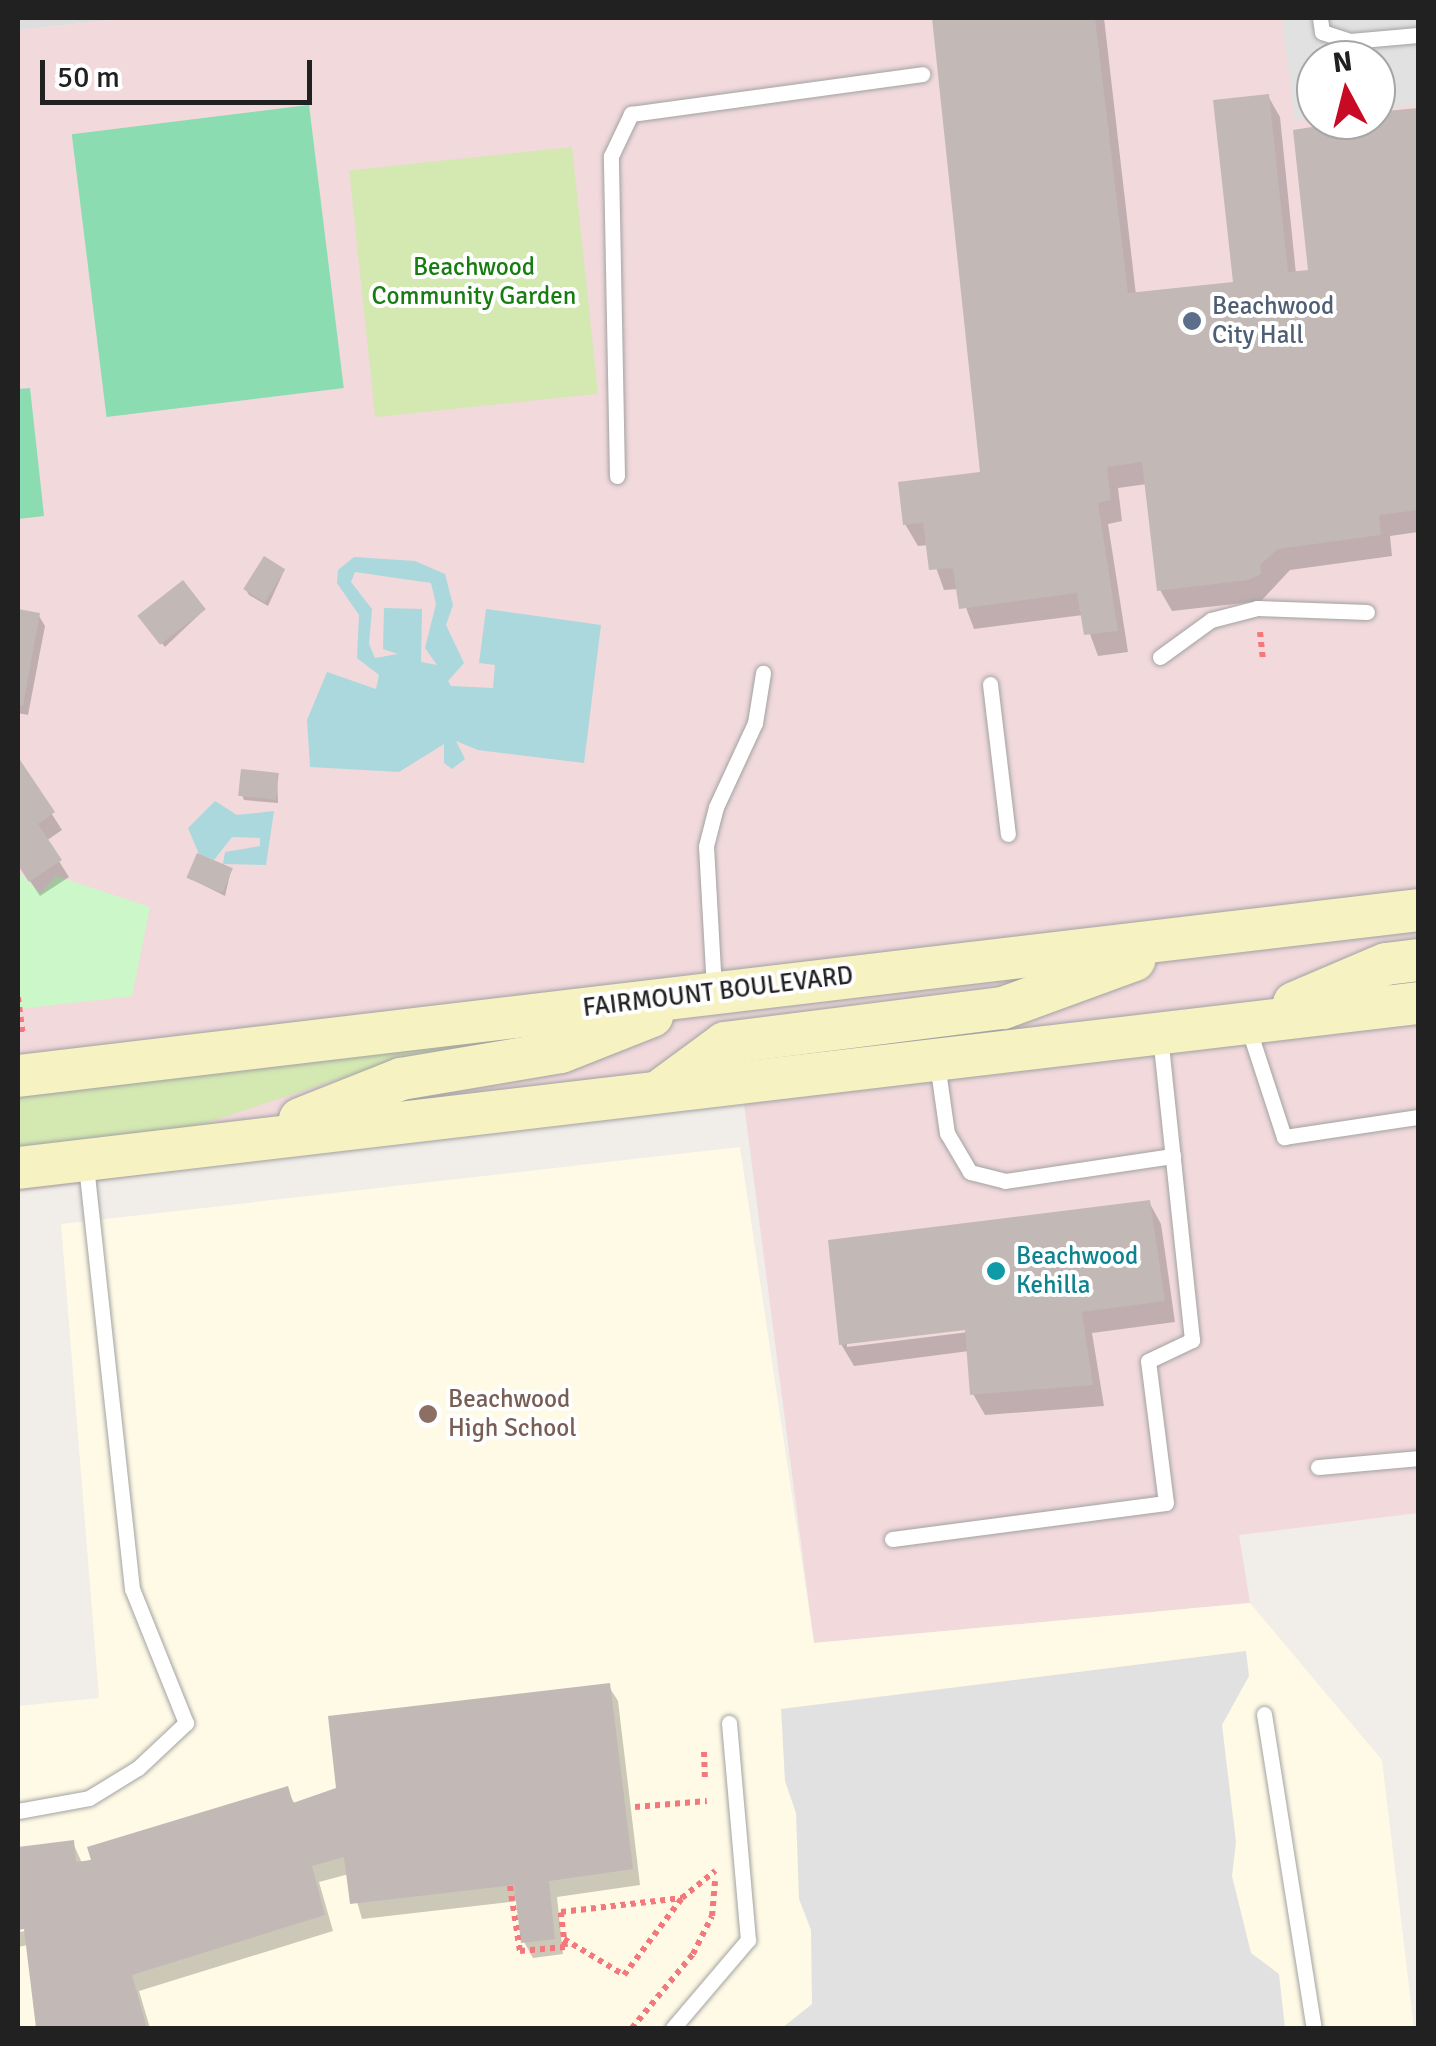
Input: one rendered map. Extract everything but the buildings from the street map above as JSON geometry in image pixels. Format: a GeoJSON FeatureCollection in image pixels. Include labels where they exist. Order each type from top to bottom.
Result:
{"type":"FeatureCollection","features":[{"type":"Feature","properties":{"kind":"main road","name":"FAIRMOUNT BOULEVARD"},"geometry":{"type":"LineString","coordinates":[[20,1060],[714,992],[1418,910]]}},
{"type":"Feature","properties":{"kind":"main road"},"geometry":{"type":"LineString","coordinates":[[658,1092],[725,1043],[1003,1008],[1200,936]]}},
{"type":"Feature","properties":{"kind":"main road"},"geometry":{"type":"LineString","coordinates":[[1247,1023],[1386,964],[1418,960]]}},
{"type":"Feature","properties":{"kind":"main road"},"geometry":{"type":"LineString","coordinates":[[251,1139],[401,1078],[561,1052],[714,992]]}},
{"type":"Feature","properties":{"kind":"main road"},"geometry":{"type":"LineString","coordinates":[[18,1168],[1418,1003]]}},
{"type":"Feature","properties":{"kind":"lane"},"geometry":{"type":"LineString","coordinates":[[1320,18],[1322,32],[1350,42],[1418,34]]}},
{"type":"Feature","properties":{"kind":"lane"},"geometry":{"type":"LineString","coordinates":[[617,476],[611,156],[631,114],[922,74]]}},
{"type":"Feature","properties":{"kind":"lane"},"geometry":{"type":"LineString","coordinates":[[1160,657],[1211,620],[1257,608],[1366,612]]}},
{"type":"Feature","properties":{"kind":"lane"},"geometry":{"type":"LineString","coordinates":[[714,992],[706,846],[755,723],[764,673]]}},
{"type":"Feature","properties":{"kind":"lane"},"geometry":{"type":"LineString","coordinates":[[990,684],[1008,834]]}},
{"type":"Feature","properties":{"kind":"lane"},"geometry":{"type":"LineString","coordinates":[[1247,1023],[1284,1137],[1418,1117]]}},
{"type":"Feature","properties":{"kind":"lane"},"geometry":{"type":"LineString","coordinates":[[892,1539],[1166,1503],[1148,1362],[1192,1340],[1160,1033]]}},
{"type":"Feature","properties":{"kind":"lane"},"geometry":{"type":"LineString","coordinates":[[936,1059],[947,1133],[970,1172],[1005,1181],[1173,1156]]}},
{"type":"Feature","properties":{"kind":"lane"},"geometry":{"type":"LineString","coordinates":[[18,1812],[89,1798],[138,1768],[186,1723],[132,1589],[86,1160]]}},
{"type":"Feature","properties":{"kind":"lane"},"geometry":{"type":"LineString","coordinates":[[1318,1467],[1418,1458]]}},
{"type":"Feature","properties":{"kind":"lane"},"geometry":{"type":"LineString","coordinates":[[1264,1714],[1314,2028]]}},
{"type":"Feature","properties":{"kind":"lane"},"geometry":{"type":"LineString","coordinates":[[674,2028],[748,1940],[729,1723]]}},
{"type":"Feature","properties":{"kind":"path"},"geometry":{"type":"LineString","coordinates":[[1259,627],[1263,661]]}},
{"type":"Feature","properties":{"kind":"path"},"geometry":{"type":"LineString","coordinates":[[18,997],[20,1060]]}},
{"type":"Feature","properties":{"kind":"path"},"geometry":{"type":"LineString","coordinates":[[635,1807],[707,1800]]}},
{"type":"Feature","properties":{"kind":"path"},"geometry":{"type":"LineString","coordinates":[[564,1938],[624,1975],[682,1898],[714,1871],[712,1916],[693,1954],[632,2028]]}},
{"type":"Feature","properties":{"kind":"path"},"geometry":{"type":"LineString","coordinates":[[510,1886],[520,1951],[565,1947],[561,1912],[682,1898]]}},
{"type":"Feature","properties":{"kind":"shaded area"},"geometry":{"type":"Polygon","coordinates":[[[18,18],[131,18],[18,30],[18,18]]]}},
{"type":"Feature","properties":{"kind":"shaded area"},"geometry":{"type":"Polygon","coordinates":[[[131,18],[1418,18],[1418,1513],[1239,1535],[1250,1603],[814,1643],[743,1096],[18,1192],[18,30],[131,18]]]}},
{"type":"Feature","properties":{"kind":"shaded area"},"geometry":{"type":"Polygon","coordinates":[[[1282,18],[1418,18],[1418,104],[1396,107],[1396,40],[1296,40],[1295,120],[1282,18]]]}},
{"type":"Feature","properties":{"kind":"shaded area","name":"Beachwood High School"},"geometry":{"type":"Polygon","coordinates":[[[740,1147],[814,1643],[1250,1603],[1382,1760],[1414,2028],[18,2028],[18,1706],[99,1698],[61,1224],[740,1147]]]}},
{"type":"Feature","properties":{"kind":"shaded area"},"geometry":{"type":"Polygon","coordinates":[[[1246,1651],[1249,1676],[1222,1725],[1236,1842],[1232,1876],[1251,1953],[1279,1974],[1285,2028],[782,2028],[812,2004],[811,1930],[799,1899],[796,1813],[785,1781],[781,1709],[1246,1651]]]}},
{"type":"Feature","properties":{"kind":"green space"},"geometry":{"type":"Polygon","coordinates":[[[309,105],[344,388],[107,417],[72,134],[309,105]]]}},
{"type":"Feature","properties":{"kind":"green space","name":"Beachwood Community Garden"},"geometry":{"type":"Polygon","coordinates":[[[572,147],[598,394],[375,417],[349,170],[572,147]]]}},
{"type":"Feature","properties":{"kind":"green space"},"geometry":{"type":"Polygon","coordinates":[[[30,388],[44,516],[18,519],[18,389],[30,388]]]}},
{"type":"Feature","properties":{"kind":"green space"},"geometry":{"type":"Polygon","coordinates":[[[18,871],[41,893],[56,876],[150,907],[132,996],[18,1009],[18,871]]]}},
{"type":"Feature","properties":{"kind":"green space"},"geometry":{"type":"Polygon","coordinates":[[[553,1031],[375,1067],[185,1130],[18,1150],[18,1093],[553,1031]]]}},
{"type":"Feature","properties":{"kind":"water"},"geometry":{"type":"Polygon","coordinates":[[[354,557],[415,561],[445,574],[453,605],[446,625],[464,663],[448,681],[451,686],[493,688],[495,665],[479,663],[486,609],[601,625],[584,763],[478,750],[456,741],[465,759],[452,769],[444,763],[444,744],[399,772],[310,767],[307,720],[327,672],[376,689],[379,675],[357,658],[359,615],[337,583],[338,570],[354,557]],[[355,572],[351,582],[372,609],[369,644],[375,658],[398,654],[383,649],[384,608],[422,609],[421,662],[437,665],[425,648],[436,604],[431,583],[355,572]]]}},
{"type":"Feature","properties":{"kind":"water"},"geometry":{"type":"Polygon","coordinates":[[[215,801],[237,815],[274,811],[266,865],[223,864],[225,852],[260,846],[260,838],[232,837],[214,860],[199,854],[188,828],[215,801]]]}},
{"type":"Feature","properties":{"kind":"place","name":"Beachwood City Hall"},"geometry":{"type":"Point","coordinates":[1192,321]}},
{"type":"Feature","properties":{"kind":"place","name":"Beachwood Kehilla"},"geometry":{"type":"Point","coordinates":[996,1271]}},
{"type":"Feature","properties":{"kind":"place","name":"Beachwood High School"},"geometry":{"type":"Point","coordinates":[428,1414]}}]}
